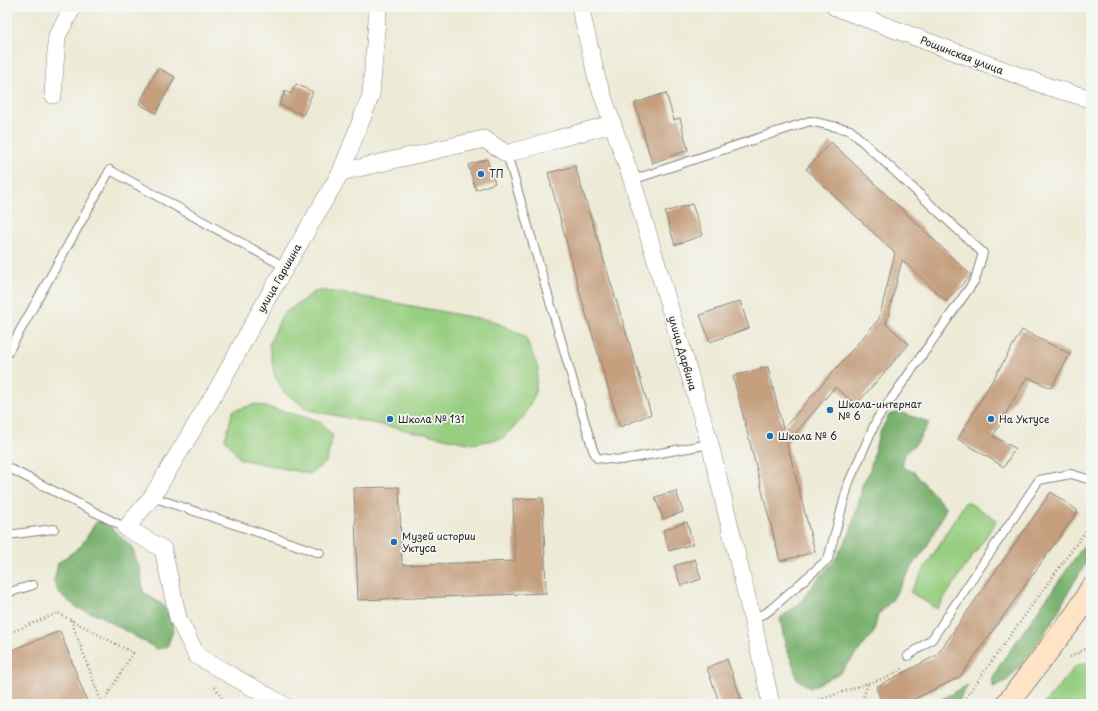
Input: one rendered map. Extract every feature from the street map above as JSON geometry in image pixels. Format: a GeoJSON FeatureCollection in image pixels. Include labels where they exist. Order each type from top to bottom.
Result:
{"type":"FeatureCollection","features":[{"type":"Feature","properties":{"kind":"street"},"geometry":{"type":"LineString","coordinates":[[53,95],[57,36],[73,7]]}},
{"type":"Feature","properties":{"kind":"street","name":"улица Гаршина"},"geometry":{"type":"LineString","coordinates":[[126,528],[152,497],[218,388],[264,302],[341,172],[371,96],[378,7]]}},
{"type":"Feature","properties":{"kind":"street","name":"улица Дарвина"},"geometry":{"type":"LineString","coordinates":[[580,7],[596,79],[632,180],[710,444],[771,704]]}},
{"type":"Feature","properties":{"kind":"street","name":"Рощинская улица"},"geometry":{"type":"LineString","coordinates":[[835,7],[1049,88],[1091,98]]}},
{"type":"Feature","properties":{"kind":"street"},"geometry":{"type":"LineString","coordinates":[[341,172],[484,139],[507,154],[557,138],[612,124]]}},
{"type":"Feature","properties":{"kind":"street"},"geometry":{"type":"LineString","coordinates":[[126,528],[163,549],[178,618],[197,656],[282,704]]}},
{"type":"Feature","properties":{"kind":"street"},"geometry":{"type":"LineString","coordinates":[[1007,704],[1077,613],[1091,589]]}},
{"type":"Feature","properties":{"kind":"lane"},"geometry":{"type":"LineString","coordinates":[[632,180],[810,121],[850,130],[983,253],[975,280],[877,419],[849,482],[828,559],[766,613],[752,618]]}},
{"type":"Feature","properties":{"kind":"lane"},"geometry":{"type":"LineString","coordinates":[[507,154],[593,450],[597,458],[621,460],[710,444]]}},
{"type":"Feature","properties":{"kind":"lane"},"geometry":{"type":"LineString","coordinates":[[7,354],[110,170],[285,267]]}},
{"type":"Feature","properties":{"kind":"lane"},"geometry":{"type":"LineString","coordinates":[[7,467],[126,528]]}},
{"type":"Feature","properties":{"kind":"lane"},"geometry":{"type":"LineString","coordinates":[[908,656],[932,639],[1039,480],[1071,474],[1091,480]]}},
{"type":"Feature","properties":{"kind":"lane"},"geometry":{"type":"LineString","coordinates":[[152,497],[320,553]]}},
{"type":"Feature","properties":{"kind":"lane"},"geometry":{"type":"LineString","coordinates":[[7,535],[54,529]]}},
{"type":"Feature","properties":{"kind":"lane"},"geometry":{"type":"LineString","coordinates":[[7,593],[33,585]]}},
{"type":"Feature","properties":{"kind":"path"},"geometry":{"type":"LineString","coordinates":[[961,704],[1087,528],[1091,519]]}},
{"type":"Feature","properties":{"kind":"path"},"geometry":{"type":"LineString","coordinates":[[7,634],[58,613],[133,653],[102,704],[71,620]]}},
{"type":"Feature","properties":{"kind":"path"},"geometry":{"type":"LineString","coordinates":[[1069,658],[1091,646]]}},
{"type":"Feature","properties":{"kind":"path"},"geometry":{"type":"LineString","coordinates":[[808,704],[888,677]]}},
{"type":"Feature","properties":{"kind":"path"},"geometry":{"type":"LineString","coordinates":[[861,704],[868,683]]}},
{"type":"Feature","properties":{"kind":"green space"},"geometry":{"type":"Polygon","coordinates":[[[317,290],[342,293],[493,321],[525,336],[538,368],[535,394],[523,418],[503,438],[473,444],[309,410],[285,393],[275,377],[269,345],[282,315],[317,290]]]}},
{"type":"Feature","properties":{"kind":"green space"},"geometry":{"type":"Polygon","coordinates":[[[255,404],[319,421],[333,436],[326,462],[310,474],[240,459],[225,439],[233,411],[255,404]]]}},
{"type":"Feature","properties":{"kind":"green space"},"geometry":{"type":"Polygon","coordinates":[[[899,412],[929,422],[917,443],[905,453],[902,467],[914,472],[946,508],[926,548],[912,567],[892,600],[878,615],[873,634],[840,673],[810,688],[796,678],[794,667],[785,645],[780,618],[800,603],[821,574],[834,561],[850,533],[861,494],[862,484],[869,473],[879,434],[889,415],[899,412]]]}},
{"type":"Feature","properties":{"kind":"green space"},"geometry":{"type":"Polygon","coordinates":[[[966,501],[997,520],[937,609],[910,592],[966,501]]]}},
{"type":"Feature","properties":{"kind":"green space"},"geometry":{"type":"Polygon","coordinates":[[[96,522],[105,522],[132,547],[141,572],[143,592],[163,605],[172,620],[173,631],[167,647],[157,649],[98,615],[77,608],[59,593],[54,581],[58,563],[81,546],[96,522]]]}},
{"type":"Feature","properties":{"kind":"green space"},"geometry":{"type":"Polygon","coordinates":[[[1091,538],[1085,565],[1054,619],[1034,648],[1008,680],[993,687],[992,679],[1001,663],[1087,541],[1091,538]]]}},
{"type":"Feature","properties":{"kind":"green space"},"geometry":{"type":"Polygon","coordinates":[[[1091,661],[1091,701],[1088,704],[1044,704],[1075,667],[1091,661]]]}},
{"type":"Feature","properties":{"kind":"green space"},"geometry":{"type":"Polygon","coordinates":[[[968,685],[957,704],[932,704],[968,685]]]}},
{"type":"Feature","properties":{"kind":"building"},"geometry":{"type":"Polygon","coordinates":[[[158,68],[175,77],[156,113],[139,104],[158,68]]]}},
{"type":"Feature","properties":{"kind":"building"},"geometry":{"type":"Polygon","coordinates":[[[296,84],[313,92],[303,115],[279,105],[285,91],[291,94],[296,84]]]}},
{"type":"Feature","properties":{"kind":"building"},"geometry":{"type":"Polygon","coordinates":[[[666,93],[674,120],[680,118],[688,150],[652,163],[635,103],[666,93]]]}},
{"type":"Feature","properties":{"kind":"building"},"geometry":{"type":"Polygon","coordinates":[[[831,142],[971,275],[946,301],[902,260],[886,324],[909,344],[856,405],[835,387],[787,443],[815,552],[780,561],[733,376],[768,367],[783,429],[879,319],[895,253],[806,169],[831,142]]]}},
{"type":"Feature","properties":{"kind":"building","name":"ТП"},"geometry":{"type":"Polygon","coordinates":[[[487,159],[495,183],[476,190],[468,165],[487,159]]]}},
{"type":"Feature","properties":{"kind":"building"},"geometry":{"type":"Polygon","coordinates":[[[575,166],[651,414],[620,427],[581,297],[548,173],[575,166]]]}},
{"type":"Feature","properties":{"kind":"building"},"geometry":{"type":"Polygon","coordinates":[[[692,204],[703,235],[675,245],[665,212],[692,204]]]}},
{"type":"Feature","properties":{"kind":"building"},"geometry":{"type":"Polygon","coordinates":[[[740,301],[749,328],[710,342],[700,315],[740,301]]]}},
{"type":"Feature","properties":{"kind":"building"},"geometry":{"type":"Polygon","coordinates":[[[1022,330],[1070,354],[1051,388],[1027,377],[993,436],[1015,448],[1004,467],[958,439],[1022,330]]]}},
{"type":"Feature","properties":{"kind":"building"},"geometry":{"type":"Polygon","coordinates":[[[399,487],[402,565],[515,561],[513,499],[543,498],[546,593],[358,600],[354,488],[399,487]]]}},
{"type":"Feature","properties":{"kind":"building"},"geometry":{"type":"Polygon","coordinates":[[[676,491],[683,512],[663,519],[655,497],[676,491]]]}},
{"type":"Feature","properties":{"kind":"building"},"geometry":{"type":"Polygon","coordinates":[[[1051,492],[1078,511],[960,677],[904,704],[882,704],[876,687],[937,655],[1051,492]]]}},
{"type":"Feature","properties":{"kind":"building"},"geometry":{"type":"Polygon","coordinates":[[[687,522],[693,544],[669,551],[663,530],[687,522]]]}},
{"type":"Feature","properties":{"kind":"building"},"geometry":{"type":"Polygon","coordinates":[[[695,559],[701,579],[681,586],[674,566],[695,559]]]}},
{"type":"Feature","properties":{"kind":"building"},"geometry":{"type":"Polygon","coordinates":[[[60,631],[87,701],[78,704],[12,704],[7,690],[7,652],[60,631]]]}},
{"type":"Feature","properties":{"kind":"building"},"geometry":{"type":"Polygon","coordinates":[[[727,659],[743,704],[720,704],[707,668],[727,659]]]}},
{"type":"Feature","properties":{"kind":"place","name":"ТП"},"geometry":{"type":"Point","coordinates":[481,174]}},
{"type":"Feature","properties":{"kind":"place","name":"Школа-интернат № 6"},"geometry":{"type":"Point","coordinates":[830,410]}},
{"type":"Feature","properties":{"kind":"place","name":"Школа № 131"},"geometry":{"type":"Point","coordinates":[390,419]}},
{"type":"Feature","properties":{"kind":"place","name":"На Уктусе"},"geometry":{"type":"Point","coordinates":[991,419]}},
{"type":"Feature","properties":{"kind":"place","name":"Школа № 6"},"geometry":{"type":"Point","coordinates":[770,436]}},
{"type":"Feature","properties":{"kind":"place","name":"Музей истории Уктуса"},"geometry":{"type":"Point","coordinates":[394,542]}}]}
